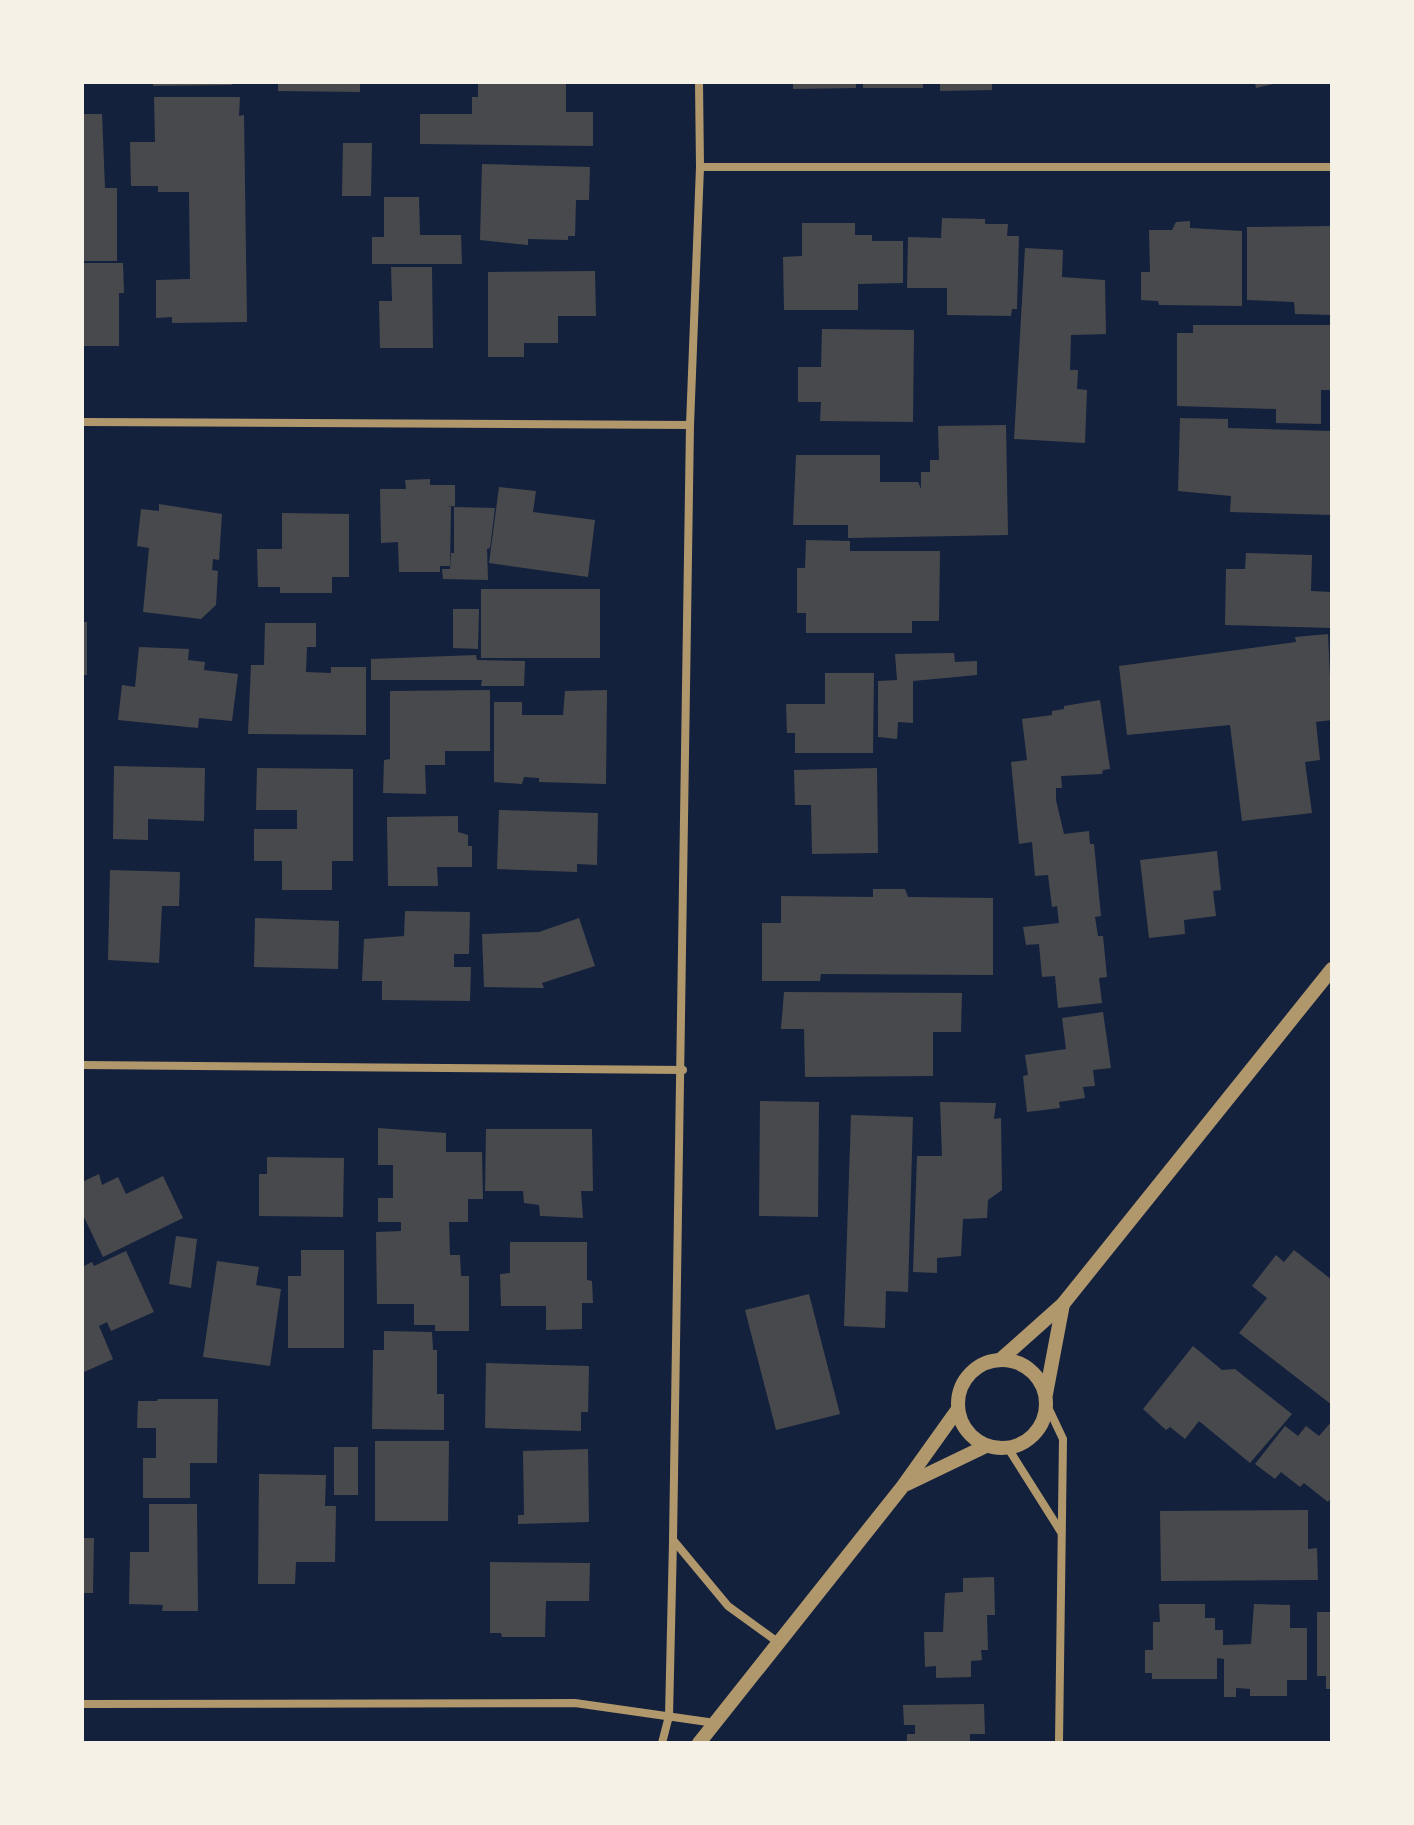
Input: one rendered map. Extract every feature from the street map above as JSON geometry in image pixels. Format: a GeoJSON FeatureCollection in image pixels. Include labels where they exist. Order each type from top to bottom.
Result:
{"type":"FeatureCollection","features":[{"type":"Feature","properties":{"kind":"street"},"geometry":{"type":"LineString","coordinates":[[662,1743],[669,1716],[673,1541],[683,1070],[690,425],[700,167],[699,82]]}},
{"type":"Feature","properties":{"kind":"street"},"geometry":{"type":"LineString","coordinates":[[700,167],[1332,167]]}},
{"type":"Feature","properties":{"kind":"street"},"geometry":{"type":"LineString","coordinates":[[82,422],[690,425]]}},
{"type":"Feature","properties":{"kind":"street"},"geometry":{"type":"LineString","coordinates":[[986,1446],[967,1431],[958,1409],[959,1394],[974,1370],[1000,1360],[1063,1304],[1332,969]]}},
{"type":"Feature","properties":{"kind":"street"},"geometry":{"type":"LineString","coordinates":[[82,1065],[683,1070]]}},
{"type":"Feature","properties":{"kind":"street"},"geometry":{"type":"LineString","coordinates":[[903,1486],[986,1446],[1008,1448],[1033,1436],[1042,1425],[1063,1304]]}},
{"type":"Feature","properties":{"kind":"street"},"geometry":{"type":"LineString","coordinates":[[1000,1360],[1025,1366],[1042,1384],[1063,1439],[1059,1743]]}},
{"type":"Feature","properties":{"kind":"street"},"geometry":{"type":"LineString","coordinates":[[699,1743],[903,1486],[958,1409]]}},
{"type":"Feature","properties":{"kind":"street"},"geometry":{"type":"LineString","coordinates":[[1008,1448],[1061,1532]]}},
{"type":"Feature","properties":{"kind":"street"},"geometry":{"type":"LineString","coordinates":[[673,1541],[728,1606],[779,1643]]}},
{"type":"Feature","properties":{"kind":"street"},"geometry":{"type":"LineString","coordinates":[[82,1704],[575,1703],[715,1723]]}},
{"type":"Feature","properties":{"kind":"building"},"geometry":{"type":"Polygon","coordinates":[[[153,82],[232,82],[232,85],[153,86],[153,82]]]}},
{"type":"Feature","properties":{"kind":"building"},"geometry":{"type":"Polygon","coordinates":[[[278,82],[360,82],[360,92],[278,91],[278,82]]]}},
{"type":"Feature","properties":{"kind":"building"},"geometry":{"type":"Polygon","coordinates":[[[478,82],[566,82],[566,112],[593,112],[593,146],[420,144],[420,114],[472,114],[472,97],[478,97],[478,82]]]}},
{"type":"Feature","properties":{"kind":"building"},"geometry":{"type":"Polygon","coordinates":[[[793,82],[856,82],[856,88],[793,89],[793,82]]]}},
{"type":"Feature","properties":{"kind":"building"},"geometry":{"type":"Polygon","coordinates":[[[863,82],[923,82],[923,88],[863,88],[863,82]]]}},
{"type":"Feature","properties":{"kind":"building"},"geometry":{"type":"Polygon","coordinates":[[[940,82],[992,82],[992,90],[940,91],[940,82]]]}},
{"type":"Feature","properties":{"kind":"building"},"geometry":{"type":"Polygon","coordinates":[[[1255,82],[1278,82],[1278,83],[1256,88],[1255,82]]]}},
{"type":"Feature","properties":{"kind":"building"},"geometry":{"type":"Polygon","coordinates":[[[154,97],[240,97],[239,116],[244,115],[247,322],[172,323],[172,317],[156,318],[156,280],[190,279],[189,192],[158,192],[158,186],[131,186],[130,142],[155,142],[154,97]]]}},
{"type":"Feature","properties":{"kind":"building"},"geometry":{"type":"Polygon","coordinates":[[[82,114],[102,114],[105,188],[117,188],[117,261],[82,261],[82,114]]]}},
{"type":"Feature","properties":{"kind":"building"},"geometry":{"type":"Polygon","coordinates":[[[343,143],[372,143],[371,196],[342,196],[343,143]]]}},
{"type":"Feature","properties":{"kind":"building"},"geometry":{"type":"Polygon","coordinates":[[[482,164],[590,167],[589,200],[576,200],[575,236],[568,236],[568,240],[528,239],[528,245],[480,240],[482,164]]]}},
{"type":"Feature","properties":{"kind":"building"},"geometry":{"type":"Polygon","coordinates":[[[384,197],[419,197],[420,235],[461,235],[462,264],[372,264],[372,237],[384,237],[384,197]]]}},
{"type":"Feature","properties":{"kind":"building"},"geometry":{"type":"Polygon","coordinates":[[[942,218],[985,219],[985,224],[1008,224],[1007,236],[1019,236],[1017,309],[1012,309],[1011,316],[947,315],[947,288],[907,288],[908,237],[941,238],[942,218]]]}},
{"type":"Feature","properties":{"kind":"building"},"geometry":{"type":"Polygon","coordinates":[[[1190,221],[1190,228],[1242,231],[1242,306],[1159,305],[1158,301],[1141,300],[1141,272],[1150,272],[1149,230],[1172,230],[1176,222],[1190,221]]]}},
{"type":"Feature","properties":{"kind":"building"},"geometry":{"type":"Polygon","coordinates":[[[802,223],[855,223],[855,235],[872,235],[872,241],[903,241],[903,283],[858,284],[858,310],[784,310],[783,257],[802,256],[802,223]]]}},
{"type":"Feature","properties":{"kind":"building"},"geometry":{"type":"Polygon","coordinates":[[[1332,226],[1332,315],[1295,314],[1294,302],[1247,300],[1247,227],[1332,226]]]}},
{"type":"Feature","properties":{"kind":"building"},"geometry":{"type":"Polygon","coordinates":[[[1025,248],[1063,250],[1062,277],[1105,280],[1106,334],[1071,335],[1070,370],[1078,370],[1077,389],[1087,390],[1085,443],[1014,439],[1025,248]]]}},
{"type":"Feature","properties":{"kind":"building"},"geometry":{"type":"Polygon","coordinates":[[[82,263],[123,263],[124,293],[119,293],[119,346],[82,346],[82,263]]]}},
{"type":"Feature","properties":{"kind":"building"},"geometry":{"type":"Polygon","coordinates":[[[391,267],[432,267],[433,348],[380,348],[379,301],[392,301],[391,267]]]}},
{"type":"Feature","properties":{"kind":"building"},"geometry":{"type":"Polygon","coordinates":[[[595,271],[596,316],[558,316],[558,343],[524,343],[524,357],[488,357],[488,272],[595,271]]]}},
{"type":"Feature","properties":{"kind":"building"},"geometry":{"type":"Polygon","coordinates":[[[1193,325],[1331,325],[1332,390],[1321,390],[1321,424],[1276,423],[1276,409],[1177,406],[1177,333],[1193,333],[1193,325]]]}},
{"type":"Feature","properties":{"kind":"building"},"geometry":{"type":"Polygon","coordinates":[[[822,329],[914,330],[913,422],[820,421],[821,402],[798,402],[798,367],[821,367],[822,329]]]}},
{"type":"Feature","properties":{"kind":"building"},"geometry":{"type":"Polygon","coordinates":[[[1180,418],[1228,419],[1228,428],[1332,431],[1332,515],[1230,512],[1231,496],[1178,491],[1180,418]]]}},
{"type":"Feature","properties":{"kind":"building"},"geometry":{"type":"Polygon","coordinates":[[[1006,425],[1008,535],[848,538],[848,525],[793,525],[796,455],[880,455],[880,482],[918,482],[921,489],[921,472],[930,472],[930,460],[939,460],[938,426],[1006,425]]]}},
{"type":"Feature","properties":{"kind":"building"},"geometry":{"type":"Polygon","coordinates":[[[430,479],[430,485],[455,485],[455,506],[446,507],[451,507],[450,566],[440,566],[440,572],[399,572],[398,542],[381,543],[380,489],[406,489],[405,480],[430,479]]]}},
{"type":"Feature","properties":{"kind":"building"},"geometry":{"type":"Polygon","coordinates":[[[499,487],[536,491],[533,512],[595,520],[588,577],[489,563],[499,487]]]}},
{"type":"Feature","properties":{"kind":"building"},"geometry":{"type":"Polygon","coordinates":[[[159,504],[222,514],[219,560],[213,559],[212,570],[218,571],[216,605],[201,619],[143,612],[149,548],[137,546],[141,509],[159,511],[159,504]]]}},
{"type":"Feature","properties":{"kind":"building"},"geometry":{"type":"Polygon","coordinates":[[[454,507],[495,508],[490,548],[487,549],[488,580],[443,579],[442,569],[450,569],[451,553],[454,553],[454,507]]]}},
{"type":"Feature","properties":{"kind":"building"},"geometry":{"type":"Polygon","coordinates":[[[282,513],[349,514],[349,577],[332,577],[332,593],[280,593],[280,587],[258,587],[257,549],[282,549],[282,513]]]}},
{"type":"Feature","properties":{"kind":"building"},"geometry":{"type":"Polygon","coordinates":[[[806,540],[850,541],[850,551],[940,551],[939,621],[912,621],[912,633],[806,633],[806,613],[797,613],[797,568],[805,568],[806,540]]]}},
{"type":"Feature","properties":{"kind":"building"},"geometry":{"type":"Polygon","coordinates":[[[1246,553],[1312,555],[1311,591],[1332,592],[1332,628],[1225,625],[1226,569],[1245,569],[1246,553]]]}},
{"type":"Feature","properties":{"kind":"building"},"geometry":{"type":"Polygon","coordinates":[[[481,589],[600,589],[600,658],[481,658],[481,589]]]}},
{"type":"Feature","properties":{"kind":"building"},"geometry":{"type":"Polygon","coordinates":[[[453,609],[479,609],[478,649],[453,648],[453,609]]]}},
{"type":"Feature","properties":{"kind":"building"},"geometry":{"type":"Polygon","coordinates":[[[82,622],[87,622],[87,675],[82,675],[82,622]]]}},
{"type":"Feature","properties":{"kind":"building"},"geometry":{"type":"Polygon","coordinates":[[[265,623],[316,623],[316,647],[307,647],[306,672],[331,673],[331,667],[366,667],[366,735],[248,734],[251,665],[264,665],[265,623]]]}},
{"type":"Feature","properties":{"kind":"building"},"geometry":{"type":"Polygon","coordinates":[[[1328,634],[1332,720],[1316,722],[1320,760],[1305,762],[1312,813],[1242,821],[1230,725],[1127,735],[1119,666],[1296,642],[1295,637],[1328,634]]]}},
{"type":"Feature","properties":{"kind":"building"},"geometry":{"type":"Polygon","coordinates":[[[139,647],[189,649],[188,660],[205,662],[204,670],[238,674],[232,721],[199,718],[198,728],[118,720],[122,685],[135,687],[139,647]]]}},
{"type":"Feature","properties":{"kind":"building"},"geometry":{"type":"Polygon","coordinates":[[[954,653],[955,662],[977,661],[977,675],[913,681],[913,723],[898,722],[897,739],[878,737],[878,681],[897,680],[895,654],[954,653]]]}},
{"type":"Feature","properties":{"kind":"building"},"geometry":{"type":"Polygon","coordinates":[[[476,655],[477,660],[525,661],[524,686],[481,686],[482,680],[371,680],[371,659],[476,655]]]}},
{"type":"Feature","properties":{"kind":"building"},"geometry":{"type":"Polygon","coordinates":[[[825,673],[874,673],[873,753],[795,753],[795,733],[787,733],[786,704],[825,704],[825,673]]]}},
{"type":"Feature","properties":{"kind":"building"},"geometry":{"type":"Polygon","coordinates":[[[490,690],[490,751],[445,751],[445,765],[425,765],[426,794],[383,793],[384,760],[390,759],[390,691],[490,690]]]}},
{"type":"Feature","properties":{"kind":"building"},"geometry":{"type":"Polygon","coordinates":[[[607,690],[606,784],[539,782],[539,778],[524,777],[522,784],[494,782],[494,702],[522,702],[522,715],[563,715],[565,691],[607,690]]]}},
{"type":"Feature","properties":{"kind":"building"},"geometry":{"type":"Polygon","coordinates":[[[1100,700],[1110,769],[1103,770],[1102,774],[1061,776],[1062,788],[1056,788],[1056,800],[1064,834],[1089,831],[1090,844],[1094,844],[1101,916],[1095,917],[1098,936],[1103,936],[1107,977],[1099,978],[1102,1003],[1058,1008],[1055,976],[1042,977],[1039,944],[1026,945],[1023,927],[1059,923],[1057,906],[1052,907],[1048,875],[1035,876],[1032,842],[1019,844],[1011,762],[1027,760],[1022,719],[1052,715],[1052,711],[1064,709],[1064,706],[1100,700]]]}},
{"type":"Feature","properties":{"kind":"building"},"geometry":{"type":"Polygon","coordinates":[[[114,766],[205,768],[204,821],[148,819],[148,840],[113,839],[114,766]]]}},
{"type":"Feature","properties":{"kind":"building"},"geometry":{"type":"Polygon","coordinates":[[[257,768],[353,769],[353,861],[332,861],[332,890],[282,890],[282,861],[254,861],[254,829],[297,829],[297,810],[256,810],[257,768]]]}},
{"type":"Feature","properties":{"kind":"building"},"geometry":{"type":"Polygon","coordinates":[[[877,768],[878,853],[812,854],[811,805],[795,805],[794,770],[877,768]]]}},
{"type":"Feature","properties":{"kind":"building"},"geometry":{"type":"Polygon","coordinates":[[[499,810],[598,813],[597,865],[577,864],[577,872],[497,869],[499,810]]]}},
{"type":"Feature","properties":{"kind":"building"},"geometry":{"type":"Polygon","coordinates":[[[458,816],[458,832],[468,835],[468,846],[472,846],[472,867],[437,867],[438,886],[388,886],[387,817],[458,816]]]}},
{"type":"Feature","properties":{"kind":"building"},"geometry":{"type":"Polygon","coordinates":[[[1217,851],[1221,890],[1213,891],[1216,916],[1184,920],[1185,934],[1149,938],[1140,860],[1217,851]]]}},
{"type":"Feature","properties":{"kind":"building"},"geometry":{"type":"Polygon","coordinates":[[[110,870],[180,872],[179,906],[162,906],[159,963],[108,960],[110,870]]]}},
{"type":"Feature","properties":{"kind":"building"},"geometry":{"type":"Polygon","coordinates":[[[873,889],[905,889],[908,897],[993,898],[993,975],[821,974],[820,981],[762,981],[762,923],[781,923],[781,896],[873,897],[873,889]]]}},
{"type":"Feature","properties":{"kind":"building"},"geometry":{"type":"Polygon","coordinates":[[[405,911],[470,912],[469,954],[454,954],[454,967],[471,967],[470,1001],[382,1000],[382,981],[362,981],[364,939],[404,936],[405,911]]]}},
{"type":"Feature","properties":{"kind":"building"},"geometry":{"type":"Polygon","coordinates":[[[255,918],[339,921],[338,969],[254,967],[255,918]]]}},
{"type":"Feature","properties":{"kind":"building"},"geometry":{"type":"Polygon","coordinates":[[[579,918],[595,966],[542,983],[544,988],[484,987],[482,934],[539,932],[579,918]]]}},
{"type":"Feature","properties":{"kind":"building"},"geometry":{"type":"Polygon","coordinates":[[[784,992],[962,993],[961,1032],[933,1032],[933,1076],[805,1077],[804,1029],[781,1029],[784,992]]]}},
{"type":"Feature","properties":{"kind":"building"},"geometry":{"type":"Polygon","coordinates":[[[1103,1012],[1111,1068],[1093,1070],[1095,1086],[1083,1087],[1085,1098],[1059,1102],[1060,1108],[1027,1112],[1023,1076],[1028,1075],[1025,1055],[1066,1049],[1062,1018],[1103,1012]]]}},
{"type":"Feature","properties":{"kind":"building"},"geometry":{"type":"Polygon","coordinates":[[[760,1101],[819,1102],[818,1217],[759,1216],[760,1101]]]}},
{"type":"Feature","properties":{"kind":"building"},"geometry":{"type":"Polygon","coordinates":[[[940,1102],[996,1103],[994,1119],[1001,1118],[1002,1190],[988,1200],[987,1218],[963,1219],[961,1256],[937,1258],[937,1273],[913,1272],[917,1156],[942,1156],[940,1102]]]}},
{"type":"Feature","properties":{"kind":"building"},"geometry":{"type":"Polygon","coordinates":[[[851,1115],[913,1117],[908,1292],[886,1291],[885,1328],[844,1326],[851,1115]]]}},
{"type":"Feature","properties":{"kind":"building"},"geometry":{"type":"Polygon","coordinates":[[[378,1128],[446,1133],[446,1152],[482,1152],[483,1199],[468,1199],[468,1222],[449,1222],[450,1255],[460,1255],[461,1276],[469,1276],[469,1331],[435,1331],[435,1325],[414,1325],[414,1304],[377,1304],[376,1232],[401,1231],[401,1222],[378,1222],[378,1198],[393,1198],[393,1165],[378,1165],[378,1128]]]}},
{"type":"Feature","properties":{"kind":"building"},"geometry":{"type":"Polygon","coordinates":[[[486,1129],[592,1129],[593,1191],[581,1191],[583,1218],[540,1216],[539,1205],[524,1203],[523,1191],[485,1191],[486,1129]]]}},
{"type":"Feature","properties":{"kind":"building"},"geometry":{"type":"Polygon","coordinates":[[[267,1157],[344,1158],[343,1217],[259,1216],[259,1174],[267,1174],[267,1157]]]}},
{"type":"Feature","properties":{"kind":"building"},"geometry":{"type":"Polygon","coordinates":[[[99,1174],[102,1185],[118,1177],[126,1194],[163,1176],[183,1218],[103,1257],[82,1213],[82,1182],[99,1174]]]}},
{"type":"Feature","properties":{"kind":"building"},"geometry":{"type":"Polygon","coordinates":[[[176,1236],[197,1239],[191,1288],[169,1284],[176,1236]]]}},
{"type":"Feature","properties":{"kind":"building"},"geometry":{"type":"Polygon","coordinates":[[[510,1242],[587,1242],[587,1280],[592,1281],[593,1303],[582,1303],[582,1329],[546,1330],[546,1306],[501,1306],[500,1274],[510,1273],[510,1242]]]}},
{"type":"Feature","properties":{"kind":"building"},"geometry":{"type":"Polygon","coordinates":[[[301,1250],[344,1250],[344,1348],[288,1348],[288,1276],[301,1276],[301,1250]]]}},
{"type":"Feature","properties":{"kind":"building"},"geometry":{"type":"Polygon","coordinates":[[[1294,1250],[1332,1280],[1332,1405],[1239,1333],[1267,1298],[1252,1286],[1276,1255],[1284,1262],[1294,1250]]]}},
{"type":"Feature","properties":{"kind":"building"},"geometry":{"type":"Polygon","coordinates":[[[126,1251],[154,1312],[111,1331],[107,1322],[99,1326],[113,1359],[82,1373],[82,1267],[92,1262],[94,1266],[126,1251]]]}},
{"type":"Feature","properties":{"kind":"building"},"geometry":{"type":"Polygon","coordinates":[[[217,1261],[259,1267],[256,1285],[281,1289],[270,1366],[203,1357],[217,1261]]]}},
{"type":"Feature","properties":{"kind":"building"},"geometry":{"type":"Polygon","coordinates":[[[809,1294],[840,1414],[776,1430],[745,1310],[809,1294]]]}},
{"type":"Feature","properties":{"kind":"building"},"geometry":{"type":"Polygon","coordinates":[[[384,1331],[432,1332],[433,1350],[437,1350],[437,1394],[444,1394],[444,1430],[372,1429],[373,1350],[384,1350],[384,1331]]]}},
{"type":"Feature","properties":{"kind":"building"},"geometry":{"type":"Polygon","coordinates":[[[1193,1346],[1222,1370],[1235,1369],[1292,1414],[1250,1463],[1199,1421],[1185,1439],[1170,1427],[1166,1430],[1143,1409],[1193,1346]]]}},
{"type":"Feature","properties":{"kind":"building"},"geometry":{"type":"Polygon","coordinates":[[[486,1363],[589,1366],[588,1412],[581,1412],[581,1431],[485,1428],[486,1363]]]}},
{"type":"Feature","properties":{"kind":"building"},"geometry":{"type":"Polygon","coordinates":[[[218,1399],[217,1463],[190,1463],[190,1498],[143,1498],[143,1458],[156,1458],[156,1428],[137,1428],[138,1401],[218,1399]]]}},
{"type":"Feature","properties":{"kind":"building"},"geometry":{"type":"Polygon","coordinates":[[[1332,1421],[1332,1497],[1328,1502],[1304,1483],[1300,1487],[1281,1472],[1275,1479],[1255,1464],[1285,1426],[1298,1436],[1306,1426],[1319,1436],[1332,1421]]]}},
{"type":"Feature","properties":{"kind":"building"},"geometry":{"type":"Polygon","coordinates":[[[375,1441],[449,1441],[448,1521],[375,1521],[375,1441]]]}},
{"type":"Feature","properties":{"kind":"building"},"geometry":{"type":"Polygon","coordinates":[[[334,1447],[358,1447],[358,1495],[334,1495],[334,1447]]]}},
{"type":"Feature","properties":{"kind":"building"},"geometry":{"type":"Polygon","coordinates":[[[588,1449],[589,1522],[518,1524],[518,1515],[524,1515],[523,1451],[588,1449]]]}},
{"type":"Feature","properties":{"kind":"building"},"geometry":{"type":"Polygon","coordinates":[[[259,1474],[326,1475],[325,1506],[336,1506],[335,1562],[296,1562],[295,1584],[258,1584],[259,1474]]]}},
{"type":"Feature","properties":{"kind":"building"},"geometry":{"type":"Polygon","coordinates":[[[149,1504],[197,1504],[198,1611],[162,1611],[163,1605],[129,1604],[130,1552],[149,1552],[149,1504]]]}},
{"type":"Feature","properties":{"kind":"building"},"geometry":{"type":"Polygon","coordinates":[[[1308,1510],[1308,1549],[1317,1548],[1318,1580],[1161,1581],[1160,1511],[1308,1510]]]}},
{"type":"Feature","properties":{"kind":"building"},"geometry":{"type":"Polygon","coordinates":[[[82,1538],[94,1538],[93,1593],[82,1593],[82,1538]]]}},
{"type":"Feature","properties":{"kind":"building"},"geometry":{"type":"Polygon","coordinates":[[[490,1562],[590,1563],[589,1601],[546,1601],[545,1637],[502,1637],[501,1633],[490,1633],[490,1562]]]}},
{"type":"Feature","properties":{"kind":"building"},"geometry":{"type":"Polygon","coordinates":[[[994,1577],[995,1615],[987,1615],[988,1650],[981,1650],[982,1660],[971,1661],[971,1677],[936,1678],[936,1666],[925,1667],[924,1632],[943,1632],[945,1593],[963,1592],[963,1578],[994,1577]]]}},
{"type":"Feature","properties":{"kind":"building"},"geometry":{"type":"Polygon","coordinates":[[[1159,1604],[1205,1604],[1205,1618],[1215,1618],[1215,1630],[1223,1630],[1223,1645],[1251,1644],[1254,1604],[1290,1605],[1290,1628],[1307,1628],[1307,1680],[1287,1680],[1287,1696],[1250,1696],[1250,1689],[1236,1688],[1236,1697],[1224,1697],[1224,1659],[1217,1658],[1217,1679],[1152,1679],[1152,1673],[1145,1673],[1145,1650],[1153,1650],[1153,1622],[1160,1622],[1159,1604]]]}},
{"type":"Feature","properties":{"kind":"building"},"geometry":{"type":"Polygon","coordinates":[[[1317,1612],[1332,1612],[1332,1689],[1326,1689],[1326,1676],[1317,1676],[1317,1612]]]}},
{"type":"Feature","properties":{"kind":"building"},"geometry":{"type":"Polygon","coordinates":[[[984,1704],[985,1734],[970,1734],[970,1743],[907,1743],[907,1734],[915,1734],[915,1725],[904,1725],[903,1705],[984,1704]]]}}]}
